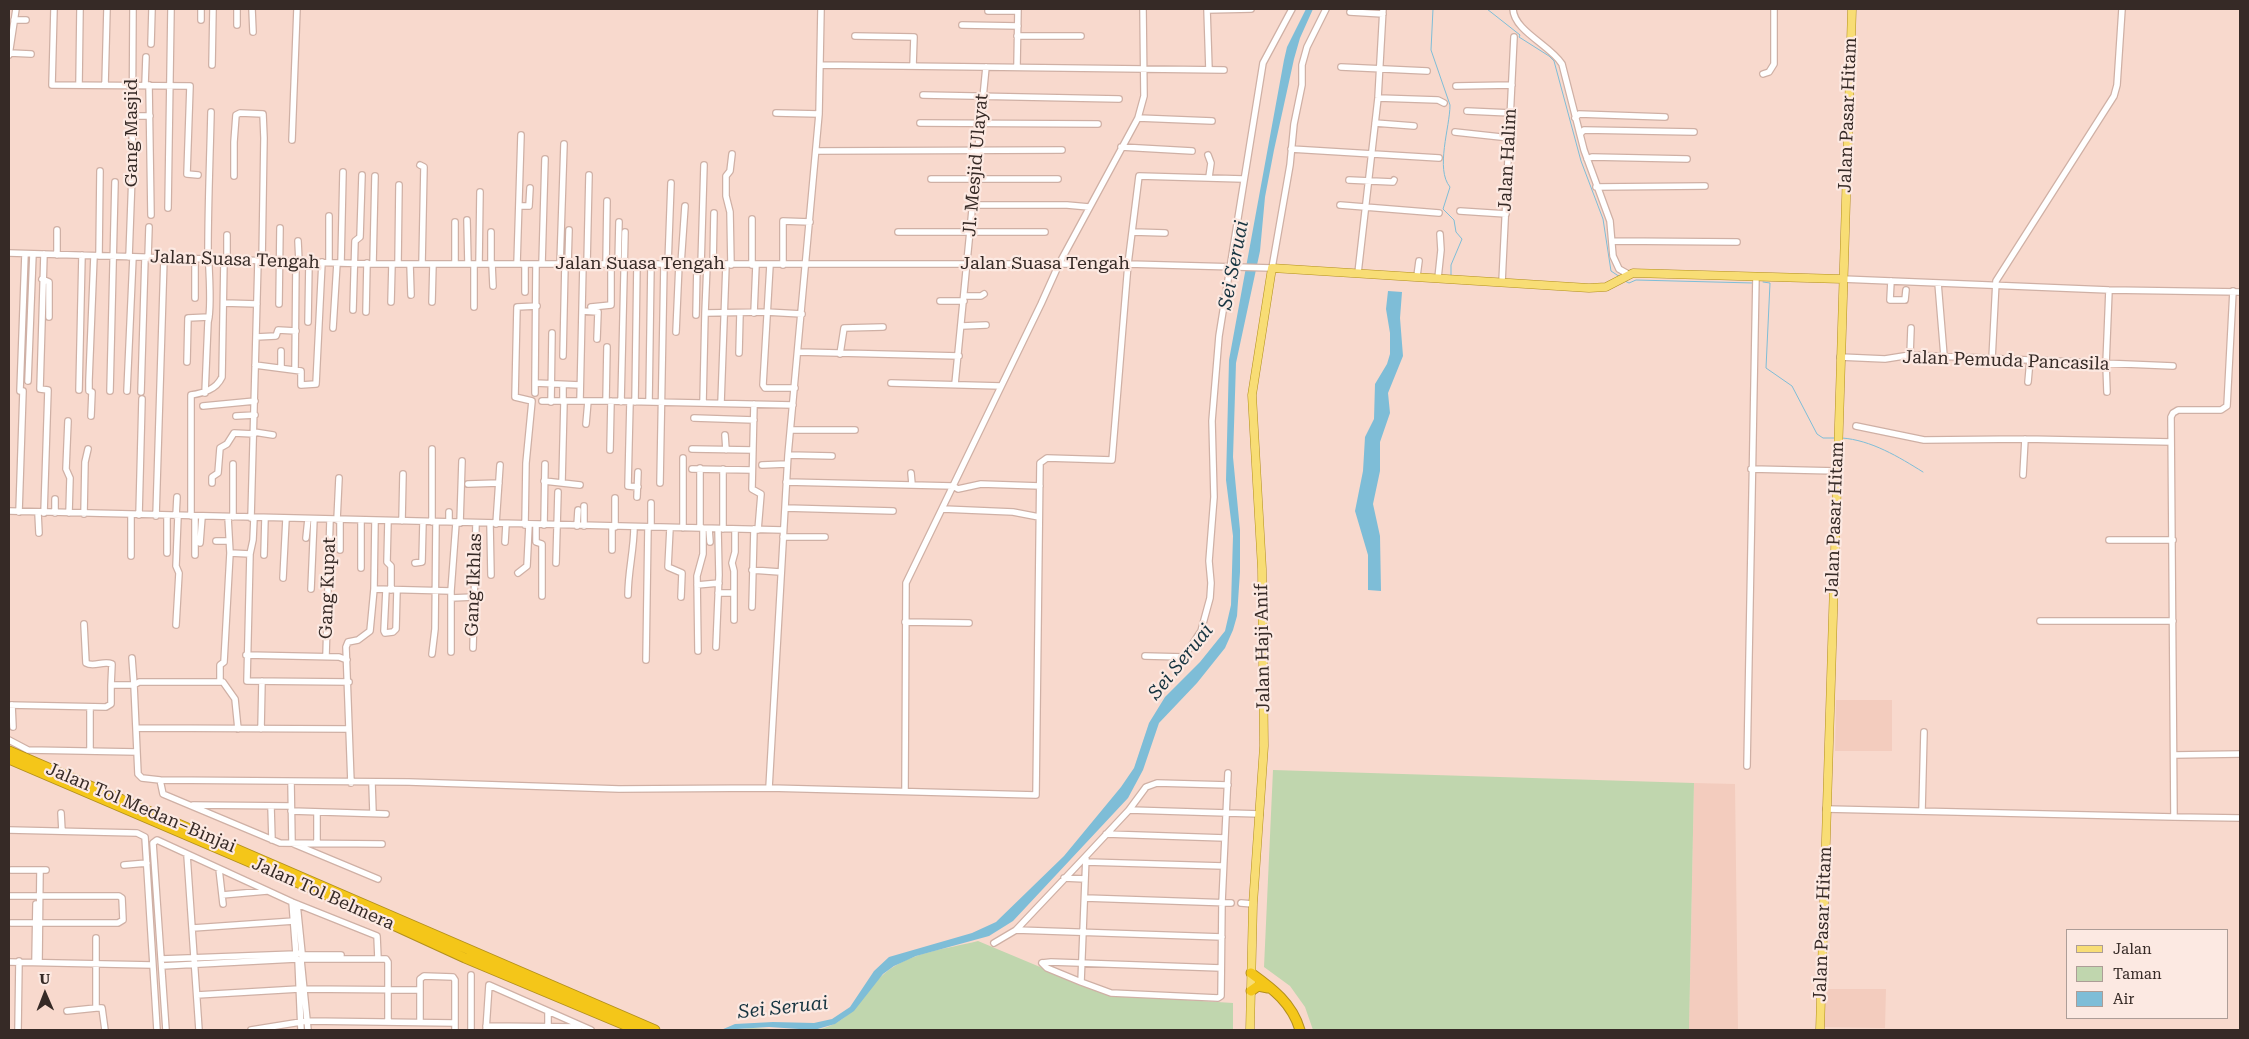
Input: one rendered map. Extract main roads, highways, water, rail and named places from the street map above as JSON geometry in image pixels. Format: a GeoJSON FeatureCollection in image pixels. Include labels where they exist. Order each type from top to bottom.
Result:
{"type":"FeatureCollection","features":[{"type":"Feature","properties":{"kind":"highway","name":"Jalan Tol Medan–Binjai"},"geometry":{"type":"LineString","coordinates":[[9,751],[655,1030]]}},
{"type":"Feature","properties":{"kind":"highway","name":"Jalan Tol Belmera"},"geometry":{"type":"LineString","coordinates":[[9,759],[637,1030]]}},
{"type":"Feature","properties":{"kind":"highway"},"geometry":{"type":"LineString","coordinates":[[1251,973],[1281,995],[1295,1017],[1299,1030]]}},
{"type":"Feature","properties":{"kind":"highway"},"geometry":{"type":"LineString","coordinates":[[1250,991],[1262,986],[1274,992],[1288,1008],[1299,1030]]}},
{"type":"Feature","properties":{"kind":"main road","name":"Jalan Pasar Hitam"},"geometry":{"type":"LineString","coordinates":[[1820,1030],[1837,432],[1852,9]]}},
{"type":"Feature","properties":{"kind":"main road","name":"Jalan Haji Anif"},"geometry":{"type":"LineString","coordinates":[[1250,1030],[1253,904],[1264,746],[1263,598],[1252,396],[1272,268],[1598,288],[1606,287],[1624,277],[1756,276],[1842,279]]}},
{"type":"Feature","properties":{"kind":"water"},"geometry":{"type":"Polygon","coordinates":[[[1306,9],[1313,9],[1300,38],[1294,59],[1274,150],[1265,197],[1260,251],[1236,363],[1233,457],[1240,530],[1240,572],[1237,616],[1225,648],[1197,683],[1159,723],[1143,770],[1128,798],[1013,921],[989,936],[916,956],[894,966],[883,974],[854,1011],[835,1024],[814,1030],[769,1027],[721,1030],[735,1024],[773,1022],[814,1023],[832,1019],[850,1007],[874,971],[889,957],[972,933],[996,922],[1064,856],[1121,787],[1134,768],[1149,723],[1165,697],[1200,662],[1225,631],[1231,605],[1233,536],[1226,480],[1229,360],[1284,60],[1287,47],[1306,9]]]}},
{"type":"Feature","properties":{"kind":"water"},"geometry":{"type":"Polygon","coordinates":[[[1388,291],[1402,292],[1400,318],[1403,356],[1388,393],[1390,413],[1380,442],[1380,471],[1373,504],[1380,536],[1381,591],[1368,590],[1368,555],[1355,511],[1363,471],[1365,437],[1374,419],[1375,384],[1387,364],[1390,354],[1390,333],[1386,309],[1388,291]]]}},
{"type":"Feature","properties":{"kind":"waterway"},"geometry":{"type":"LineString","coordinates":[[1433,9],[1431,50],[1450,105],[1443,159],[1446,179],[1450,187],[1443,209],[1454,220],[1456,232],[1462,239],[1451,265],[1451,276]]}},
{"type":"Feature","properties":{"kind":"waterway"},"geometry":{"type":"LineString","coordinates":[[1487,9],[1520,35],[1519,37],[1554,61],[1581,161],[1603,219],[1611,271],[1620,277]]}},
{"type":"Feature","properties":{"kind":"waterway"},"geometry":{"type":"LineString","coordinates":[[1625,281],[1629,283],[1636,280],[1753,283]]}},
{"type":"Feature","properties":{"kind":"waterway"},"geometry":{"type":"LineString","coordinates":[[1763,282],[1770,283],[1766,368],[1792,386],[1817,434],[1823,438],[1835,438]]}},
{"type":"Feature","properties":{"kind":"waterway"},"geometry":{"type":"LineString","coordinates":[[1842,438],[1853,439],[1874,446],[1923,472]]}},
{"type":"Feature","properties":{"kind":"water label","name":"Sei Seruai"},"geometry":{"type":"Point","coordinates":[1234,265]}},
{"type":"Feature","properties":{"kind":"water label","name":"Sei Seruai"},"geometry":{"type":"Point","coordinates":[1181,662]}},
{"type":"Feature","properties":{"kind":"water label","name":"Sei Seruai"},"geometry":{"type":"Point","coordinates":[783,1008]}}]}
